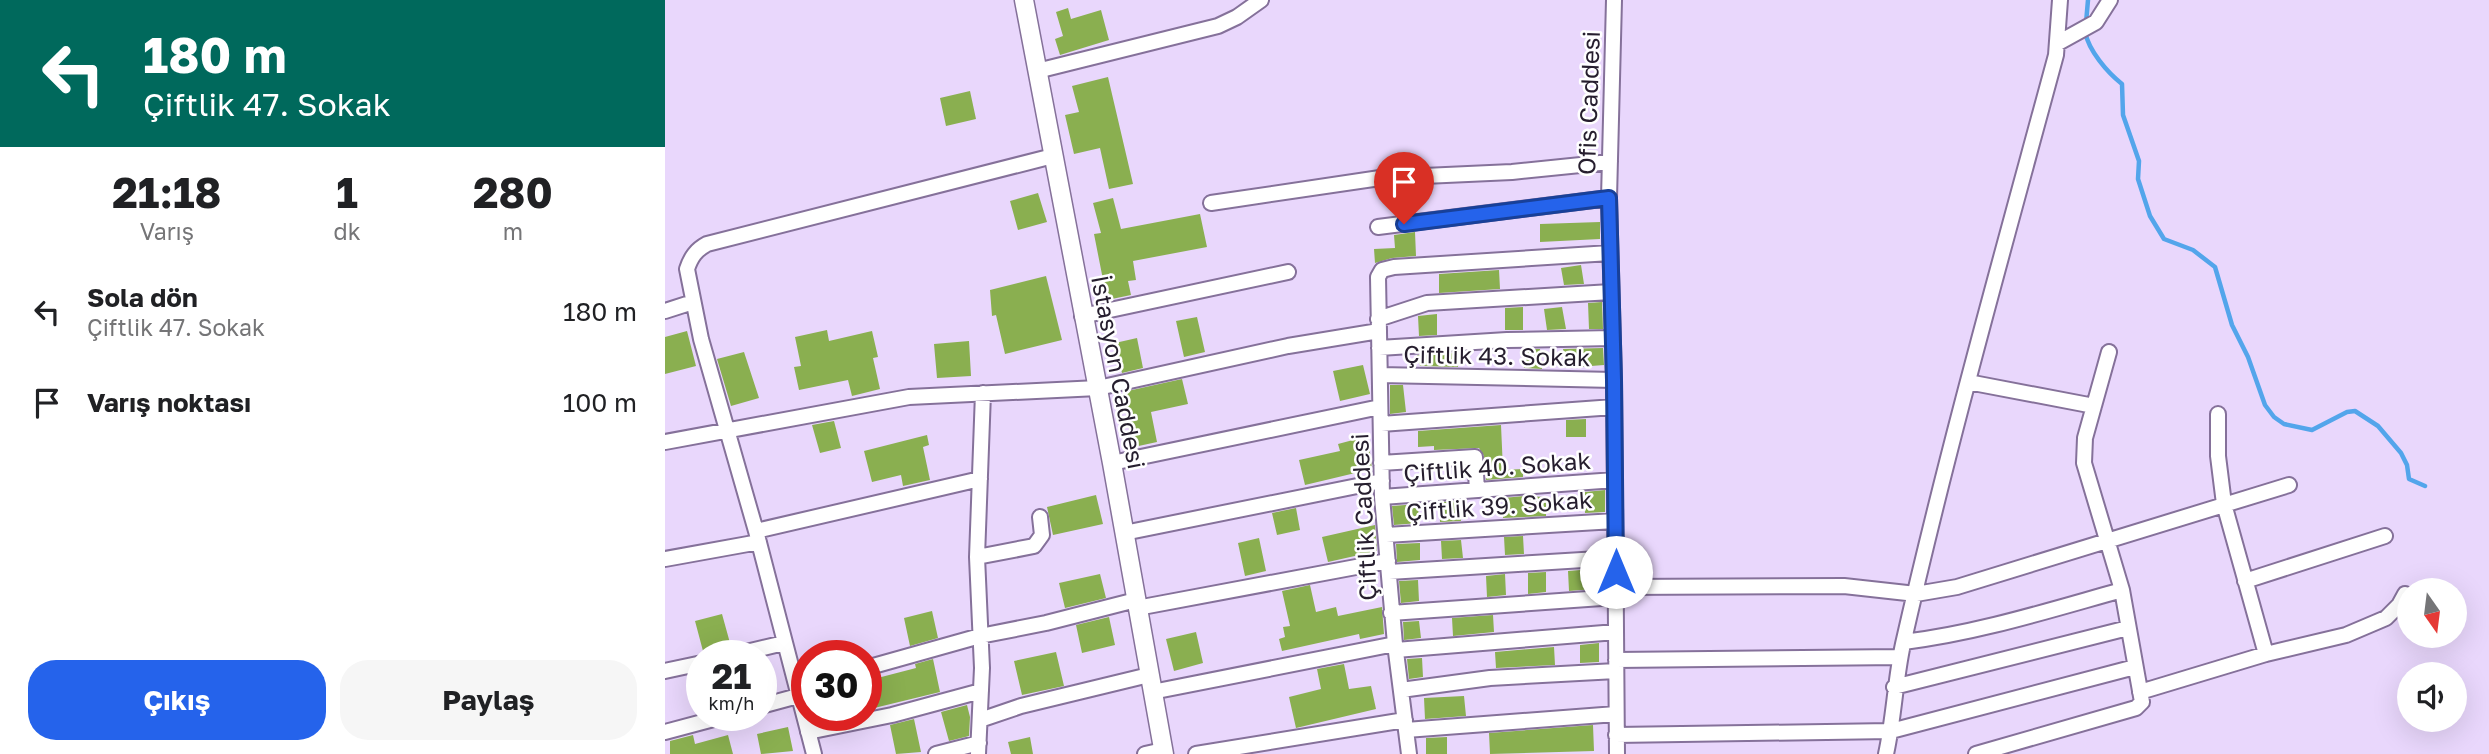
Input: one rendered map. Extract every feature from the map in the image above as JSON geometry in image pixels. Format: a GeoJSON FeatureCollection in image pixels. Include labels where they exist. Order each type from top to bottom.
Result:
{"type":"FeatureCollection","features":[{"type":"Feature","properties":{"kind":"main road","name":"İstasyon Caddesi"},"geometry":{"type":"LineString","coordinates":[[1024,0],[1164,752]]}},
{"type":"Feature","properties":{"kind":"street"},"geometry":{"type":"LineString","coordinates":[[1037,71],[1218,26],[1237,17],[1261,0]]}},
{"type":"Feature","properties":{"kind":"street","name":"Ofis Caddesi"},"geometry":{"type":"LineString","coordinates":[[1614,0],[1609,198],[1614,380],[1617,753]]}},
{"type":"Feature","properties":{"kind":"street"},"geometry":{"type":"LineString","coordinates":[[1886,754],[1900,657],[1968,382],[2058,43],[2060,0]]}},
{"type":"Feature","properties":{"kind":"street"},"geometry":{"type":"LineString","coordinates":[[2058,43],[2083,31],[2102,16],[2110,0]]}},
{"type":"Feature","properties":{"kind":"street"},"geometry":{"type":"LineString","coordinates":[[791,662],[693,302],[687,269],[692,257],[707,244],[1053,156]]}},
{"type":"Feature","properties":{"kind":"street"},"geometry":{"type":"LineString","coordinates":[[1211,204],[1380,178],[1512,172],[1609,162]]}},
{"type":"Feature","properties":{"kind":"street"},"geometry":{"type":"LineString","coordinates":[[1378,227],[1609,198]]}},
{"type":"Feature","properties":{"kind":"street","name":"Çiftlik Caddesi"},"geometry":{"type":"LineString","coordinates":[[1409,754],[1391,612],[1382,497],[1378,277],[1382,270],[1394,267],[1610,253]]}},
{"type":"Feature","properties":{"kind":"street"},"geometry":{"type":"LineString","coordinates":[[1082,316],[1288,272]]}},
{"type":"Feature","properties":{"kind":"street"},"geometry":{"type":"LineString","coordinates":[[665,442],[909,397],[1098,388],[1379,325],[1427,303],[1611,292]]}},
{"type":"Feature","properties":{"kind":"street"},"geometry":{"type":"LineString","coordinates":[[665,311],[693,302]]}},
{"type":"Feature","properties":{"kind":"street"},"geometry":{"type":"LineString","coordinates":[[1379,348],[1507,340],[1612,338]]}},
{"type":"Feature","properties":{"kind":"street"},"geometry":{"type":"LineString","coordinates":[[1976,754],[2136,708],[2142,702],[2122,590],[2084,463],[2085,438],[2109,352]]}},
{"type":"Feature","properties":{"kind":"street","name":"Çiftlik 43. Sokak"},"geometry":{"type":"LineString","coordinates":[[1380,375],[1614,380]]}},
{"type":"Feature","properties":{"kind":"street"},"geometry":{"type":"LineString","coordinates":[[1968,382],[2094,406]]}},
{"type":"Feature","properties":{"kind":"street"},"geometry":{"type":"LineString","coordinates":[[936,754],[978,749],[981,691],[977,557],[983,393]]}},
{"type":"Feature","properties":{"kind":"street"},"geometry":{"type":"LineString","coordinates":[[1112,463],[1380,407]]}},
{"type":"Feature","properties":{"kind":"street"},"geometry":{"type":"LineString","coordinates":[[1381,424],[1614,407]]}},
{"type":"Feature","properties":{"kind":"street"},"geometry":{"type":"LineString","coordinates":[[2218,414],[2218,456],[2224,504],[2266,654]]}},
{"type":"Feature","properties":{"kind":"street"},"geometry":{"type":"LineString","coordinates":[[1381,463],[1475,457],[1477,490]]}},
{"type":"Feature","properties":{"kind":"street"},"geometry":{"type":"LineString","coordinates":[[665,559],[980,479]]}},
{"type":"Feature","properties":{"kind":"street","name":"Çiftlik 40. Sokak"},"geometry":{"type":"LineString","coordinates":[[1382,497],[1615,480]]}},
{"type":"Feature","properties":{"kind":"street"},"geometry":{"type":"LineString","coordinates":[[1124,533],[1382,481]]}},
{"type":"Feature","properties":{"kind":"street"},"geometry":{"type":"LineString","coordinates":[[1391,612],[1616,592],[1844,586],[1916,594],[1957,587],[2289,485]]}},
{"type":"Feature","properties":{"kind":"street"},"geometry":{"type":"LineString","coordinates":[[977,557],[1034,546],[1042,535],[1040,517]]}},
{"type":"Feature","properties":{"kind":"street","name":"Çiftlik 39. Sokak"},"geometry":{"type":"LineString","coordinates":[[1386,535],[1615,521]]}},
{"type":"Feature","properties":{"kind":"street"},"geometry":{"type":"LineString","coordinates":[[2245,581],[2385,536]]}},
{"type":"Feature","properties":{"kind":"street"},"geometry":{"type":"LineString","coordinates":[[882,664],[980,636],[1136,604],[1388,566],[1615,558]]}},
{"type":"Feature","properties":{"kind":"street"},"geometry":{"type":"LineString","coordinates":[[1904,642],[2010,622],[2122,590]]}},
{"type":"Feature","properties":{"kind":"street"},"geometry":{"type":"LineString","coordinates":[[2140,692],[2266,654],[2346,635],[2378,622],[2397,606]]}},
{"type":"Feature","properties":{"kind":"street"},"geometry":{"type":"LineString","coordinates":[[1894,687],[2128,628]]}},
{"type":"Feature","properties":{"kind":"street"},"geometry":{"type":"LineString","coordinates":[[980,720],[1021,706],[1151,683],[1395,647],[1616,632]]}},
{"type":"Feature","properties":{"kind":"street"},"geometry":{"type":"LineString","coordinates":[[777,645],[784,643]]}},
{"type":"Feature","properties":{"kind":"street"},"geometry":{"type":"LineString","coordinates":[[1401,690],[1616,666],[1900,657]]}},
{"type":"Feature","properties":{"kind":"street"},"geometry":{"type":"LineString","coordinates":[[665,671],[686,666]]}},
{"type":"Feature","properties":{"kind":"street"},"geometry":{"type":"LineString","coordinates":[[1616,735],[1891,730],[2135,667]]}},
{"type":"Feature","properties":{"kind":"street"},"geometry":{"type":"LineString","coordinates":[[814,754],[808,732],[893,715],[981,691]]}},
{"type":"Feature","properties":{"kind":"street"},"geometry":{"type":"LineString","coordinates":[[1196,754],[1406,725],[1616,714]]}},
{"type":"Feature","properties":{"kind":"street"},"geometry":{"type":"LineString","coordinates":[[665,732],[686,726]]}},
{"type":"Feature","properties":{"kind":"street"},"geometry":{"type":"LineString","coordinates":[[2033,738],[2038,754]]}},
{"type":"Feature","properties":{"kind":"street"},"geometry":{"type":"LineString","coordinates":[[1145,754],[1164,752]]}},
{"type":"Feature","properties":{"kind":"street"},"geometry":{"type":"LineString","coordinates":[[1602,754],[1617,753]]}},
{"type":"Feature","properties":{"kind":"building"},"geometry":{"type":"Polygon","coordinates":[[[1068,8],[1071,19],[1101,10],[1109,40],[1060,55],[1055,39],[1063,36],[1056,12],[1068,8]]]}},
{"type":"Feature","properties":{"kind":"building"},"geometry":{"type":"Polygon","coordinates":[[[1108,77],[1133,184],[1109,189],[1100,148],[1074,154],[1065,115],[1079,112],[1072,86],[1108,77]]]}},
{"type":"Feature","properties":{"kind":"building"},"geometry":{"type":"Polygon","coordinates":[[[970,91],[976,119],[946,126],[940,98],[970,91]]]}},
{"type":"Feature","properties":{"kind":"building"},"geometry":{"type":"Polygon","coordinates":[[[1038,193],[1047,222],[1018,230],[1010,201],[1038,193]]]}},
{"type":"Feature","properties":{"kind":"building"},"geometry":{"type":"Polygon","coordinates":[[[1113,198],[1121,229],[1200,214],[1207,247],[1133,261],[1136,280],[1128,281],[1131,295],[1107,300],[1094,234],[1101,233],[1093,203],[1113,198]]]}},
{"type":"Feature","properties":{"kind":"building"},"geometry":{"type":"Polygon","coordinates":[[[1600,222],[1600,239],[1540,242],[1540,224],[1600,222]]]}},
{"type":"Feature","properties":{"kind":"building"},"geometry":{"type":"Polygon","coordinates":[[[1415,232],[1416,256],[1375,263],[1374,249],[1395,248],[1394,235],[1415,232]]]}},
{"type":"Feature","properties":{"kind":"building"},"geometry":{"type":"Polygon","coordinates":[[[1581,265],[1584,284],[1564,285],[1561,268],[1581,265]]]}},
{"type":"Feature","properties":{"kind":"building"},"geometry":{"type":"Polygon","coordinates":[[[1499,270],[1500,289],[1439,293],[1439,274],[1499,270]]]}},
{"type":"Feature","properties":{"kind":"building"},"geometry":{"type":"Polygon","coordinates":[[[1046,276],[1062,340],[1005,354],[996,315],[992,316],[990,290],[1046,276]]]}},
{"type":"Feature","properties":{"kind":"building"},"geometry":{"type":"Polygon","coordinates":[[[1602,302],[1603,329],[1589,329],[1588,303],[1602,302]]]}},
{"type":"Feature","properties":{"kind":"building"},"geometry":{"type":"Polygon","coordinates":[[[1523,307],[1523,330],[1505,330],[1505,308],[1523,307]]]}},
{"type":"Feature","properties":{"kind":"building"},"geometry":{"type":"Polygon","coordinates":[[[1562,307],[1566,329],[1547,330],[1544,309],[1562,307]]]}},
{"type":"Feature","properties":{"kind":"building"},"geometry":{"type":"Polygon","coordinates":[[[1437,314],[1437,335],[1419,336],[1418,316],[1437,314]]]}},
{"type":"Feature","properties":{"kind":"building"},"geometry":{"type":"Polygon","coordinates":[[[1197,317],[1205,352],[1184,357],[1176,321],[1197,317]]]}},
{"type":"Feature","properties":{"kind":"building"},"geometry":{"type":"Polygon","coordinates":[[[827,330],[829,341],[872,331],[878,357],[873,358],[880,389],[852,396],[848,380],[799,390],[794,367],[801,366],[795,337],[827,330]]]}},
{"type":"Feature","properties":{"kind":"building"},"geometry":{"type":"Polygon","coordinates":[[[687,331],[696,366],[665,374],[665,337],[687,331]]]}},
{"type":"Feature","properties":{"kind":"building"},"geometry":{"type":"Polygon","coordinates":[[[1137,338],[1143,368],[1122,373],[1115,343],[1137,338]]]}},
{"type":"Feature","properties":{"kind":"building"},"geometry":{"type":"Polygon","coordinates":[[[969,341],[971,376],[937,378],[934,344],[969,341]]]}},
{"type":"Feature","properties":{"kind":"building"},"geometry":{"type":"Polygon","coordinates":[[[1603,348],[1604,365],[1565,368],[1563,349],[1603,348]]]}},
{"type":"Feature","properties":{"kind":"building"},"geometry":{"type":"Polygon","coordinates":[[[1521,349],[1540,349],[1542,369],[1524,368],[1521,349]]]}},
{"type":"Feature","properties":{"kind":"building"},"geometry":{"type":"Polygon","coordinates":[[[744,352],[759,398],[731,406],[717,359],[744,352]]]}},
{"type":"Feature","properties":{"kind":"building"},"geometry":{"type":"Polygon","coordinates":[[[1456,353],[1458,367],[1420,366],[1417,355],[1456,353]]]}},
{"type":"Feature","properties":{"kind":"building"},"geometry":{"type":"Polygon","coordinates":[[[1363,365],[1370,394],[1340,401],[1333,371],[1363,365]]]}},
{"type":"Feature","properties":{"kind":"building"},"geometry":{"type":"Polygon","coordinates":[[[1182,379],[1188,404],[1151,412],[1157,442],[1134,447],[1123,392],[1182,379]]]}},
{"type":"Feature","properties":{"kind":"building"},"geometry":{"type":"Polygon","coordinates":[[[1390,385],[1403,385],[1406,412],[1390,414],[1390,385]]]}},
{"type":"Feature","properties":{"kind":"building"},"geometry":{"type":"Polygon","coordinates":[[[1586,419],[1586,437],[1566,437],[1566,420],[1586,419]]]}},
{"type":"Feature","properties":{"kind":"building"},"geometry":{"type":"Polygon","coordinates":[[[834,421],[841,448],[820,453],[812,425],[834,421]]]}},
{"type":"Feature","properties":{"kind":"building"},"geometry":{"type":"Polygon","coordinates":[[[1501,425],[1503,470],[1523,469],[1523,477],[1486,480],[1484,456],[1479,448],[1434,450],[1434,446],[1418,447],[1418,431],[1501,425]]]}},
{"type":"Feature","properties":{"kind":"building"},"geometry":{"type":"Polygon","coordinates":[[[927,435],[929,445],[923,447],[930,480],[903,486],[901,475],[872,482],[864,451],[927,435]]]}},
{"type":"Feature","properties":{"kind":"building"},"geometry":{"type":"Polygon","coordinates":[[[1368,436],[1372,469],[1305,485],[1299,460],[1340,451],[1338,444],[1368,436]]]}},
{"type":"Feature","properties":{"kind":"building"},"geometry":{"type":"Polygon","coordinates":[[[1605,490],[1605,512],[1585,513],[1585,492],[1605,490]]]}},
{"type":"Feature","properties":{"kind":"building"},"geometry":{"type":"Polygon","coordinates":[[[1096,495],[1103,524],[1053,535],[1047,507],[1096,495]]]}},
{"type":"Feature","properties":{"kind":"building"},"geometry":{"type":"Polygon","coordinates":[[[1546,497],[1546,516],[1503,518],[1503,498],[1546,497]]]}},
{"type":"Feature","properties":{"kind":"building"},"geometry":{"type":"Polygon","coordinates":[[[1459,501],[1461,521],[1440,522],[1439,502],[1459,501]]]}},
{"type":"Feature","properties":{"kind":"building"},"geometry":{"type":"Polygon","coordinates":[[[1418,504],[1419,523],[1394,525],[1392,506],[1418,504]]]}},
{"type":"Feature","properties":{"kind":"building"},"geometry":{"type":"Polygon","coordinates":[[[1296,508],[1300,530],[1277,535],[1272,513],[1296,508]]]}},
{"type":"Feature","properties":{"kind":"building"},"geometry":{"type":"Polygon","coordinates":[[[1375,525],[1377,551],[1328,562],[1322,537],[1375,525]]]}},
{"type":"Feature","properties":{"kind":"building"},"geometry":{"type":"Polygon","coordinates":[[[1523,536],[1524,554],[1505,555],[1504,537],[1523,536]]]}},
{"type":"Feature","properties":{"kind":"building"},"geometry":{"type":"Polygon","coordinates":[[[1259,538],[1266,571],[1245,576],[1238,543],[1259,538]]]}},
{"type":"Feature","properties":{"kind":"building"},"geometry":{"type":"Polygon","coordinates":[[[1461,540],[1463,558],[1442,559],[1441,541],[1461,540]]]}},
{"type":"Feature","properties":{"kind":"building"},"geometry":{"type":"Polygon","coordinates":[[[1420,543],[1420,560],[1397,562],[1396,544],[1420,543]]]}},
{"type":"Feature","properties":{"kind":"building"},"geometry":{"type":"Polygon","coordinates":[[[1606,568],[1606,588],[1569,591],[1568,571],[1606,568]]]}},
{"type":"Feature","properties":{"kind":"building"},"geometry":{"type":"Polygon","coordinates":[[[1546,572],[1546,592],[1528,594],[1528,573],[1546,572]]]}},
{"type":"Feature","properties":{"kind":"building"},"geometry":{"type":"Polygon","coordinates":[[[1100,574],[1106,598],[1065,608],[1059,583],[1100,574]]]}},
{"type":"Feature","properties":{"kind":"building"},"geometry":{"type":"Polygon","coordinates":[[[1505,574],[1506,595],[1487,597],[1486,576],[1505,574]]]}},
{"type":"Feature","properties":{"kind":"building"},"geometry":{"type":"Polygon","coordinates":[[[1418,580],[1419,601],[1401,603],[1399,581],[1418,580]]]}},
{"type":"Feature","properties":{"kind":"building"},"geometry":{"type":"Polygon","coordinates":[[[1310,585],[1316,612],[1336,607],[1338,616],[1382,607],[1384,634],[1360,639],[1359,634],[1282,651],[1279,639],[1285,637],[1283,627],[1290,626],[1282,591],[1310,585]]]}},
{"type":"Feature","properties":{"kind":"building"},"geometry":{"type":"Polygon","coordinates":[[[932,611],[938,638],[910,646],[904,618],[932,611]]]}},
{"type":"Feature","properties":{"kind":"building"},"geometry":{"type":"Polygon","coordinates":[[[722,614],[729,640],[700,640],[695,621],[722,614]]]}},
{"type":"Feature","properties":{"kind":"building"},"geometry":{"type":"Polygon","coordinates":[[[1493,615],[1494,632],[1453,636],[1452,618],[1493,615]]]}},
{"type":"Feature","properties":{"kind":"building"},"geometry":{"type":"Polygon","coordinates":[[[1109,617],[1115,645],[1082,653],[1076,625],[1109,617]]]}},
{"type":"Feature","properties":{"kind":"building"},"geometry":{"type":"Polygon","coordinates":[[[1419,621],[1421,638],[1404,640],[1403,622],[1419,621]]]}},
{"type":"Feature","properties":{"kind":"building"},"geometry":{"type":"Polygon","coordinates":[[[1196,632],[1203,663],[1174,671],[1166,639],[1196,632]]]}},
{"type":"Feature","properties":{"kind":"building"},"geometry":{"type":"Polygon","coordinates":[[[1599,643],[1599,662],[1580,663],[1580,645],[1599,643]]]}},
{"type":"Feature","properties":{"kind":"building"},"geometry":{"type":"Polygon","coordinates":[[[1554,647],[1555,665],[1496,668],[1495,652],[1554,647]]]}},
{"type":"Feature","properties":{"kind":"building"},"geometry":{"type":"Polygon","coordinates":[[[1056,652],[1064,686],[1022,695],[1014,661],[1056,652]]]}},
{"type":"Feature","properties":{"kind":"building"},"geometry":{"type":"Polygon","coordinates":[[[1422,658],[1423,677],[1409,679],[1407,659],[1422,658]]]}},
{"type":"Feature","properties":{"kind":"building"},"geometry":{"type":"Polygon","coordinates":[[[933,659],[940,692],[882,706],[882,677],[916,668],[915,664],[933,659]]]}},
{"type":"Feature","properties":{"kind":"building"},"geometry":{"type":"Polygon","coordinates":[[[1344,664],[1349,689],[1371,686],[1376,709],[1296,728],[1289,697],[1321,689],[1317,669],[1344,664]]]}},
{"type":"Feature","properties":{"kind":"building"},"geometry":{"type":"Polygon","coordinates":[[[1464,696],[1466,716],[1425,719],[1424,698],[1464,696]]]}},
{"type":"Feature","properties":{"kind":"building"},"geometry":{"type":"Polygon","coordinates":[[[967,705],[970,717],[969,736],[949,741],[941,712],[967,705]]]}},
{"type":"Feature","properties":{"kind":"building"},"geometry":{"type":"Polygon","coordinates":[[[914,719],[921,752],[896,754],[890,725],[914,719]]]}},
{"type":"Feature","properties":{"kind":"building"},"geometry":{"type":"Polygon","coordinates":[[[1593,725],[1594,751],[1490,754],[1489,733],[1593,725]]]}},
{"type":"Feature","properties":{"kind":"building"},"geometry":{"type":"Polygon","coordinates":[[[788,727],[793,751],[761,754],[757,734],[788,727]]]}},
{"type":"Feature","properties":{"kind":"building"},"geometry":{"type":"Polygon","coordinates":[[[693,735],[695,744],[728,735],[733,754],[670,754],[670,741],[693,735]]]}},
{"type":"Feature","properties":{"kind":"building"},"geometry":{"type":"Polygon","coordinates":[[[1030,737],[1033,754],[1011,754],[1008,742],[1030,737]]]}},
{"type":"Feature","properties":{"kind":"building"},"geometry":{"type":"Polygon","coordinates":[[[1447,737],[1447,754],[1426,754],[1426,738],[1447,737]]]}},
{"type":"Feature","properties":{"kind":"waterway"},"geometry":{"type":"LineString","coordinates":[[2086,23],[2088,0]]}},
{"type":"Feature","properties":{"kind":"waterway"},"geometry":{"type":"LineString","coordinates":[[2085,32],[2099,61],[2122,84],[2123,115],[2139,161],[2138,179],[2150,216],[2164,239],[2193,250],[2215,267],[2232,325],[2248,357],[2265,405],[2274,417],[2284,424],[2312,430],[2347,412],[2355,411],[2378,426],[2401,453],[2407,465],[2409,479],[2425,486]]}},
{"type":"Feature","properties":{"kind":"route"},"geometry":{"type":"LineString","coordinates":[[1404,224],[1609,198],[1616,572]]}}]}
